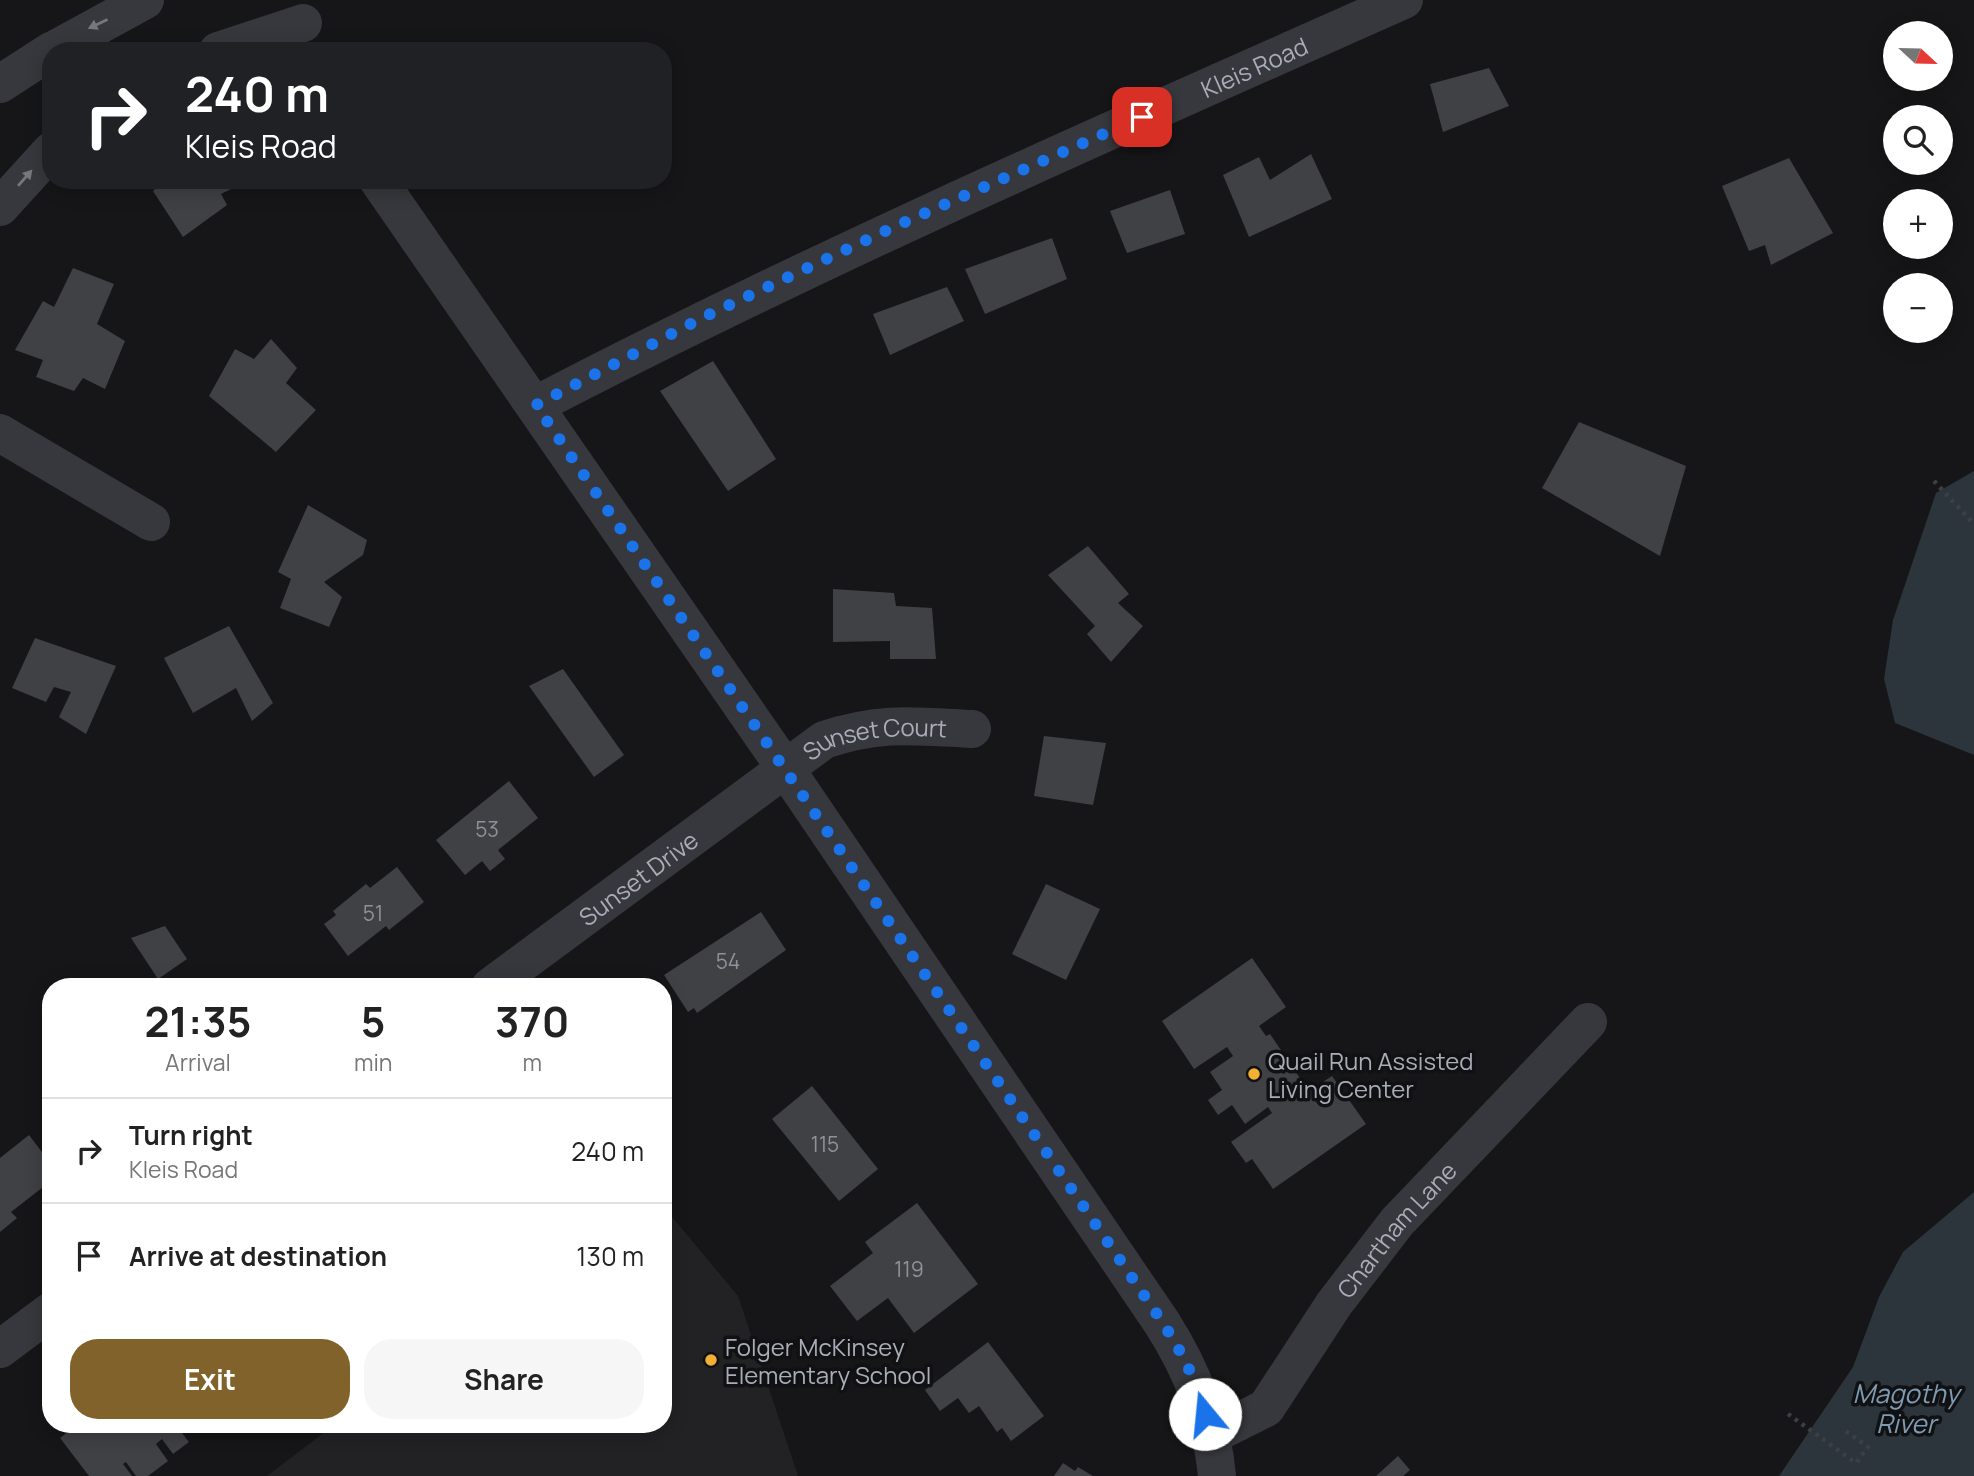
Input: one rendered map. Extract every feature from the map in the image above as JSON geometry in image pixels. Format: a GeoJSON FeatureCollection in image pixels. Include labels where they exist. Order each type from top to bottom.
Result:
{"type":"FeatureCollection","features":[{"type":"Feature","properties":{"kind":"street"},"geometry":{"type":"LineString","coordinates":[[68,42],[145,0]]}},
{"type":"Feature","properties":{"kind":"street","name":"Kleis Road"},"geometry":{"type":"LineString","coordinates":[[536,405],[704,317],[896,226],[1404,0]]}},
{"type":"Feature","properties":{"kind":"street"},"geometry":{"type":"LineString","coordinates":[[248,42],[304,25]]}},
{"type":"Feature","properties":{"kind":"street"},"geometry":{"type":"LineString","coordinates":[[0,83],[42,57]]}},
{"type":"Feature","properties":{"kind":"street"},"geometry":{"type":"LineString","coordinates":[[0,207],[42,161]]}},
{"type":"Feature","properties":{"kind":"street"},"geometry":{"type":"LineString","coordinates":[[384,189],[785,768],[1183,1354],[1200,1394],[1217,1476]]}},
{"type":"Feature","properties":{"kind":"street"},"geometry":{"type":"LineString","coordinates":[[0,433],[150,522]]}},
{"type":"Feature","properties":{"kind":"street","name":"Sunset Court"},"geometry":{"type":"LineString","coordinates":[[785,768],[824,740],[861,728],[892,725],[972,729]]}},
{"type":"Feature","properties":{"kind":"street","name":"Sunset Drive"},"geometry":{"type":"LineString","coordinates":[[502,978],[785,768]]}},
{"type":"Feature","properties":{"kind":"street","name":"Chartham Lane"},"geometry":{"type":"LineString","coordinates":[[1210,1436],[1266,1408],[1334,1304],[1396,1222],[1588,1022]]}},
{"type":"Feature","properties":{"kind":"street"},"geometry":{"type":"LineString","coordinates":[[0,1349],[42,1318]]}},
{"type":"Feature","properties":{"kind":"path"},"geometry":{"type":"LineString","coordinates":[[1934,481],[1974,524]]}},
{"type":"Feature","properties":{"kind":"path"},"geometry":{"type":"LineString","coordinates":[[1788,1414],[1856,1463],[1868,1447],[1846,1431]]}},
{"type":"Feature","properties":{"kind":"shaded area","name":"Folger McKinsey Elementary School"},"geometry":{"type":"Polygon","coordinates":[[[672,1217],[738,1296],[798,1476],[267,1476],[323,1433],[672,1433],[672,1217]]]}},
{"type":"Feature","properties":{"kind":"water"},"geometry":{"type":"Polygon","coordinates":[[[1974,471],[1974,755],[1895,723],[1884,679],[1893,620],[1936,493],[1974,471]]]}},
{"type":"Feature","properties":{"kind":"water","name":"Magothy River"},"geometry":{"type":"Polygon","coordinates":[[[1974,1192],[1974,1476],[1779,1476],[1853,1367],[1879,1297],[1903,1252],[1974,1192]]]}},
{"type":"Feature","properties":{"kind":"building"},"geometry":{"type":"Polygon","coordinates":[[[1489,68],[1509,106],[1443,132],[1430,84],[1489,68]]]}},
{"type":"Feature","properties":{"kind":"building"},"geometry":{"type":"Polygon","coordinates":[[[1311,154],[1332,199],[1249,237],[1223,175],[1259,157],[1270,180],[1311,154]]]}},
{"type":"Feature","properties":{"kind":"building"},"geometry":{"type":"Polygon","coordinates":[[[1789,158],[1833,233],[1771,265],[1765,245],[1749,251],[1722,186],[1789,158]]]}},
{"type":"Feature","properties":{"kind":"building"},"geometry":{"type":"Polygon","coordinates":[[[231,189],[221,194],[227,205],[183,237],[153,191],[231,189]]]}},
{"type":"Feature","properties":{"kind":"building"},"geometry":{"type":"Polygon","coordinates":[[[1170,190],[1185,234],[1127,253],[1110,211],[1170,190]]]}},
{"type":"Feature","properties":{"kind":"building"},"geometry":{"type":"Polygon","coordinates":[[[1052,238],[1067,279],[985,314],[965,269],[1052,238]]]}},
{"type":"Feature","properties":{"kind":"building"},"geometry":{"type":"Polygon","coordinates":[[[73,268],[114,284],[97,324],[125,341],[105,389],[83,378],[74,391],[36,377],[43,360],[15,350],[43,301],[54,307],[73,268]]]}},
{"type":"Feature","properties":{"kind":"building"},"geometry":{"type":"Polygon","coordinates":[[[947,287],[964,321],[890,355],[873,314],[947,287]]]}},
{"type":"Feature","properties":{"kind":"building"},"geometry":{"type":"Polygon","coordinates":[[[271,339],[297,368],[286,383],[316,410],[276,452],[209,396],[235,349],[254,359],[271,339]]]}},
{"type":"Feature","properties":{"kind":"building"},"geometry":{"type":"Polygon","coordinates":[[[713,361],[776,459],[728,491],[660,391],[713,361]]]}},
{"type":"Feature","properties":{"kind":"building"},"geometry":{"type":"Polygon","coordinates":[[[1579,422],[1686,466],[1660,556],[1542,488],[1579,422]]]}},
{"type":"Feature","properties":{"kind":"building"},"geometry":{"type":"Polygon","coordinates":[[[308,505],[367,540],[363,555],[324,582],[342,597],[329,627],[280,608],[291,579],[278,572],[308,505]]]}},
{"type":"Feature","properties":{"kind":"building"},"geometry":{"type":"Polygon","coordinates":[[[1088,546],[1129,594],[1118,603],[1143,626],[1111,662],[1087,634],[1095,626],[1048,575],[1088,546]]]}},
{"type":"Feature","properties":{"kind":"building"},"geometry":{"type":"Polygon","coordinates":[[[833,589],[894,593],[896,606],[932,608],[936,659],[890,659],[890,641],[833,642],[833,589]]]}},
{"type":"Feature","properties":{"kind":"building"},"geometry":{"type":"Polygon","coordinates":[[[229,626],[273,703],[252,721],[236,688],[193,713],[164,658],[229,626]]]}},
{"type":"Feature","properties":{"kind":"building"},"geometry":{"type":"Polygon","coordinates":[[[35,638],[116,666],[86,734],[59,717],[71,692],[54,687],[46,702],[12,688],[35,638]]]}},
{"type":"Feature","properties":{"kind":"building"},"geometry":{"type":"Polygon","coordinates":[[[563,669],[624,755],[594,777],[529,686],[563,669]]]}},
{"type":"Feature","properties":{"kind":"building"},"geometry":{"type":"Polygon","coordinates":[[[1044,736],[1106,743],[1093,805],[1034,796],[1044,736]]]}},
{"type":"Feature","properties":{"kind":"building"},"geometry":{"type":"Polygon","coordinates":[[[509,781],[538,818],[498,850],[505,859],[490,871],[482,861],[465,875],[436,840],[509,781]]]}},
{"type":"Feature","properties":{"kind":"building"},"geometry":{"type":"Polygon","coordinates":[[[397,867],[424,902],[389,930],[386,926],[348,956],[324,924],[336,915],[333,911],[366,884],[370,888],[397,867]]]}},
{"type":"Feature","properties":{"kind":"building"},"geometry":{"type":"Polygon","coordinates":[[[1046,884],[1100,909],[1066,980],[1012,954],[1046,884]]]}},
{"type":"Feature","properties":{"kind":"building"},"geometry":{"type":"Polygon","coordinates":[[[761,912],[786,950],[697,1013],[694,1008],[688,1012],[672,987],[672,978],[666,978],[664,975],[761,912]]]}},
{"type":"Feature","properties":{"kind":"building"},"geometry":{"type":"Polygon","coordinates":[[[165,926],[187,959],[157,978],[131,938],[165,926]]]}},
{"type":"Feature","properties":{"kind":"building","name":"Quail Run Assisted Living Center"},"geometry":{"type":"Polygon","coordinates":[[[1252,958],[1286,1007],[1259,1026],[1266,1036],[1270,1034],[1304,1084],[1300,1086],[1305,1094],[1332,1076],[1366,1124],[1273,1189],[1252,1159],[1246,1163],[1231,1142],[1272,1113],[1268,1107],[1245,1124],[1232,1105],[1218,1115],[1208,1100],[1222,1090],[1210,1072],[1233,1056],[1227,1047],[1194,1069],[1162,1021],[1252,958]]]}},
{"type":"Feature","properties":{"kind":"building"},"geometry":{"type":"Polygon","coordinates":[[[812,1086],[878,1169],[839,1201],[772,1119],[812,1086]]]}},
{"type":"Feature","properties":{"kind":"building"},"geometry":{"type":"Polygon","coordinates":[[[29,1135],[42,1152],[42,1188],[11,1212],[17,1218],[0,1232],[0,1158],[29,1135]]]}},
{"type":"Feature","properties":{"kind":"building"},"geometry":{"type":"Polygon","coordinates":[[[917,1203],[978,1284],[914,1333],[888,1298],[857,1321],[830,1286],[873,1253],[865,1242],[917,1203]]]}},
{"type":"Feature","properties":{"kind":"building"},"geometry":{"type":"Polygon","coordinates":[[[988,1342],[1044,1416],[1011,1441],[1002,1428],[997,1432],[979,1406],[969,1413],[958,1398],[940,1411],[925,1390],[988,1342]]]}},
{"type":"Feature","properties":{"kind":"building"},"geometry":{"type":"Polygon","coordinates":[[[66,1433],[182,1433],[189,1442],[173,1454],[162,1439],[156,1444],[168,1461],[148,1476],[136,1476],[126,1462],[123,1464],[132,1476],[89,1476],[60,1438],[66,1433]]]}},
{"type":"Feature","properties":{"kind":"building"},"geometry":{"type":"Polygon","coordinates":[[[1398,1456],[1410,1470],[1403,1476],[1376,1476],[1398,1456]]]}},
{"type":"Feature","properties":{"kind":"building"},"geometry":{"type":"Polygon","coordinates":[[[1063,1463],[1075,1471],[1078,1467],[1093,1476],[1054,1476],[1063,1463]]]}},
{"type":"Feature","properties":{"kind":"place","name":"Quail Run Assisted Living Center"},"geometry":{"type":"Point","coordinates":[1254,1074]}},
{"type":"Feature","properties":{"kind":"place","name":"Folger McKinsey Elementary School"},"geometry":{"type":"Point","coordinates":[711,1360]}},
{"type":"Feature","properties":{"kind":"route"},"geometry":{"type":"LineString","coordinates":[[1142,117],[896,226],[704,317],[536,405],[1163,1323],[1183,1354],[1200,1394],[1205,1414]]}}]}
